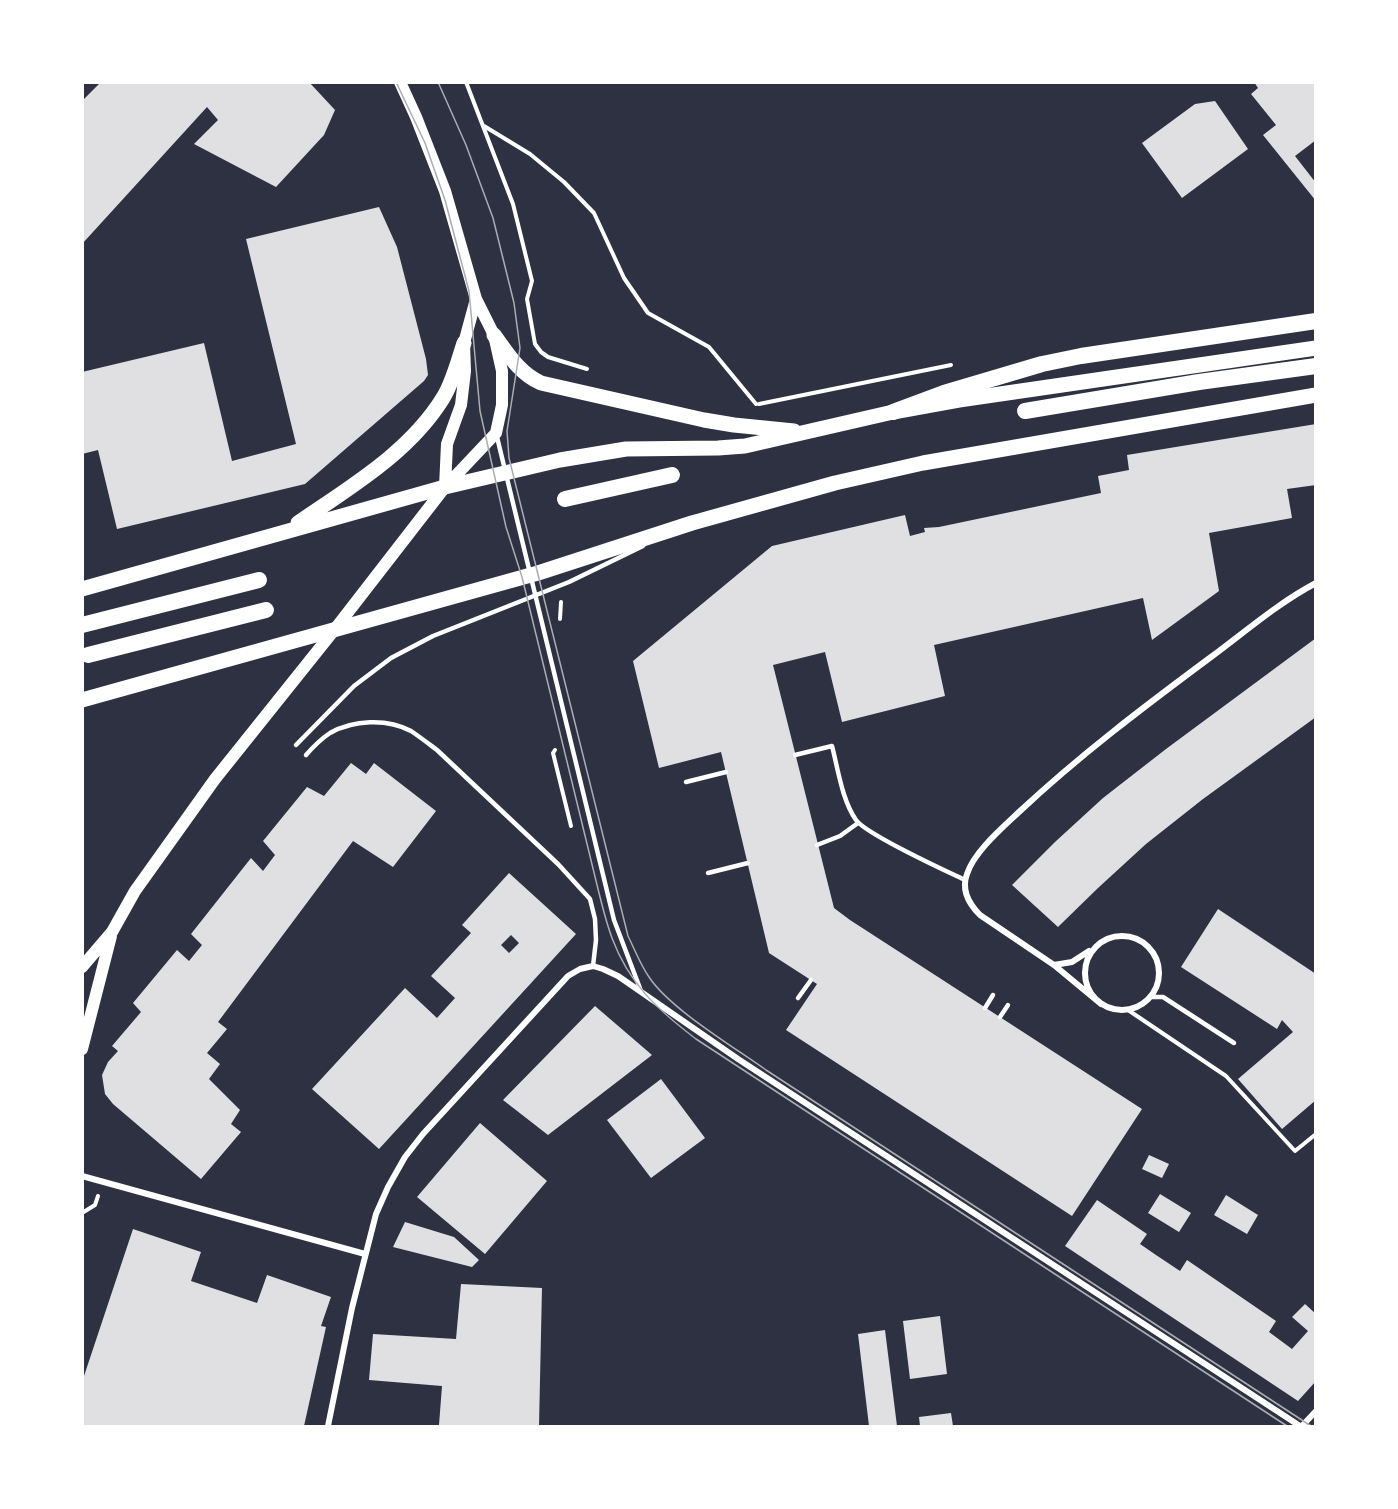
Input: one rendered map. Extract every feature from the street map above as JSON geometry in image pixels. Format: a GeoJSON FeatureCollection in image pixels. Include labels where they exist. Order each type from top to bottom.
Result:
{"type":"FeatureCollection","features":[{"type":"Feature","properties":{"kind":"highway"},"geometry":{"type":"LineString","coordinates":[[893,412],[944,393],[1042,364],[1091,354],[1316,321]]}},
{"type":"Feature","properties":{"kind":"highway"},"geometry":{"type":"LineString","coordinates":[[1025,411],[1199,382],[1316,366]]}},
{"type":"Feature","properties":{"kind":"highway"},"geometry":{"type":"LineString","coordinates":[[565,499],[672,475]]}},
{"type":"Feature","properties":{"kind":"highway"},"geometry":{"type":"LineString","coordinates":[[82,625],[259,580]]}},
{"type":"Feature","properties":{"kind":"highway"},"geometry":{"type":"LineString","coordinates":[[88,655],[266,610]]}},
{"type":"Feature","properties":{"kind":"main road"},"geometry":{"type":"LineString","coordinates":[[400,82],[445,191],[476,299],[494,335],[518,367],[541,383],[714,422],[803,432]]}},
{"type":"Feature","properties":{"kind":"main road"},"geometry":{"type":"LineString","coordinates":[[288,530],[386,461],[424,425],[444,396],[465,343],[476,299]]}},
{"type":"Feature","properties":{"kind":"main road"},"geometry":{"type":"LineString","coordinates":[[82,967],[112,932],[135,891],[215,779],[445,487],[496,434],[502,405],[502,371],[494,335]]}},
{"type":"Feature","properties":{"kind":"main road"},"geometry":{"type":"LineString","coordinates":[[445,487],[447,444],[461,405],[465,371],[465,343]]}},
{"type":"Feature","properties":{"kind":"main road"},"geometry":{"type":"LineString","coordinates":[[82,589],[445,487],[606,452],[626,449],[745,446],[893,412],[1042,387],[1316,348]]}},
{"type":"Feature","properties":{"kind":"main road"},"geometry":{"type":"LineString","coordinates":[[82,700],[531,574],[692,523],[836,483],[923,463],[1316,395]]}},
{"type":"Feature","properties":{"kind":"main road"},"geometry":{"type":"LineString","coordinates":[[82,1049],[112,932]]}},
{"type":"Feature","properties":{"kind":"street"},"geometry":{"type":"LineString","coordinates":[[1054,965],[1071,962],[1083,956],[1106,939],[1132,936],[1148,946],[1158,962],[1160,974],[1158,986],[1141,1006],[1128,1011],[1114,1010],[1101,1004],[1054,965],[980,915],[970,904],[965,880],[972,862],[994,836],[1050,783],[1103,739],[1272,612],[1316,583]]}},
{"type":"Feature","properties":{"kind":"street"},"geometry":{"type":"LineString","coordinates":[[1096,946],[1088,957],[1084,969],[1086,982],[1092,995],[1101,1004]]}},
{"type":"Feature","properties":{"kind":"street"},"geometry":{"type":"LineString","coordinates":[[328,1426],[343,1348],[376,1214],[405,1157],[423,1134],[568,976],[580,969],[593,966],[618,976],[758,1072],[1301,1426],[1316,1411]]}},
{"type":"Feature","properties":{"kind":"street"},"geometry":{"type":"LineString","coordinates":[[82,1176],[365,1254]]}},
{"type":"Feature","properties":{"kind":"lane"},"geometry":{"type":"LineString","coordinates":[[496,434],[537,595],[614,920],[643,993]]}},
{"type":"Feature","properties":{"kind":"lane"},"geometry":{"type":"LineString","coordinates":[[296,745],[354,686],[390,658],[442,632],[569,582],[692,523]]}},
{"type":"Feature","properties":{"kind":"lane"},"geometry":{"type":"LineString","coordinates":[[306,755],[319,741],[352,724],[369,722],[390,724],[410,730],[437,750],[558,864],[590,898],[595,919],[593,966]]}},
{"type":"Feature","properties":{"kind":"lane"},"geometry":{"type":"LineString","coordinates":[[795,755],[832,746],[850,809],[858,823],[965,880]]}},
{"type":"Feature","properties":{"kind":"lane"},"geometry":{"type":"LineString","coordinates":[[686,782],[726,772]]}},
{"type":"Feature","properties":{"kind":"lane"},"geometry":{"type":"LineString","coordinates":[[817,845],[840,836],[858,823]]}},
{"type":"Feature","properties":{"kind":"lane"},"geometry":{"type":"LineString","coordinates":[[708,873],[748,863]]}},
{"type":"Feature","properties":{"kind":"lane"},"geometry":{"type":"LineString","coordinates":[[798,998],[811,980]]}},
{"type":"Feature","properties":{"kind":"lane"},"geometry":{"type":"LineString","coordinates":[[985,1008],[993,995]]}},
{"type":"Feature","properties":{"kind":"lane"},"geometry":{"type":"LineString","coordinates":[[1151,997],[1163,997],[1234,1043]]}},
{"type":"Feature","properties":{"kind":"lane"},"geometry":{"type":"LineString","coordinates":[[1000,1017],[1008,1005]]}},
{"type":"Feature","properties":{"kind":"path"},"geometry":{"type":"LineString","coordinates":[[466,82],[513,204],[532,281],[527,299],[536,344],[549,357],[592,370]]}},
{"type":"Feature","properties":{"kind":"path"},"geometry":{"type":"LineString","coordinates":[[483,126],[530,153],[564,182],[594,213],[624,278],[648,313],[709,347],[756,404]]}},
{"type":"Feature","properties":{"kind":"path"},"geometry":{"type":"LineString","coordinates":[[747,404],[954,364]]}},
{"type":"Feature","properties":{"kind":"path"},"geometry":{"type":"LineString","coordinates":[[1128,1011],[1226,1076],[1294,1151],[1316,1134]]}},
{"type":"Feature","properties":{"kind":"building"},"geometry":{"type":"Polygon","coordinates":[[[101,82],[309,82],[335,110],[324,135],[276,187],[194,144],[218,120],[207,107],[82,244],[82,101],[101,82]]]}},
{"type":"Feature","properties":{"kind":"building"},"geometry":{"type":"Polygon","coordinates":[[[1254,82],[1316,82],[1316,140],[1295,156],[1316,183],[1316,201],[1263,135],[1276,125],[1251,94],[1258,88],[1254,82]]]}},
{"type":"Feature","properties":{"kind":"building"},"geometry":{"type":"Polygon","coordinates":[[[1215,101],[1248,149],[1182,198],[1142,143],[1195,104],[1215,101]]]}},
{"type":"Feature","properties":{"kind":"building"},"geometry":{"type":"Polygon","coordinates":[[[379,207],[397,247],[426,359],[428,375],[424,381],[305,484],[117,529],[98,450],[82,454],[82,372],[204,343],[232,461],[296,444],[246,239],[379,207]]]}},
{"type":"Feature","properties":{"kind":"building"},"geometry":{"type":"Polygon","coordinates":[[[1316,424],[1316,485],[1287,489],[1292,518],[1209,533],[1219,591],[1152,640],[1143,598],[934,645],[945,696],[842,722],[825,652],[773,665],[834,908],[1142,1109],[1072,1216],[786,1030],[817,984],[769,953],[721,752],[659,768],[633,661],[772,546],[905,515],[910,536],[925,532],[924,528],[939,527],[1101,493],[1098,476],[1129,470],[1127,455],[1316,424]]]}},
{"type":"Feature","properties":{"kind":"building"},"geometry":{"type":"Polygon","coordinates":[[[1316,638],[1316,717],[1203,799],[1146,844],[1058,927],[1012,885],[1103,798],[1316,638]]]}},
{"type":"Feature","properties":{"kind":"building"},"geometry":{"type":"Polygon","coordinates":[[[351,763],[366,774],[374,763],[436,811],[393,867],[353,841],[218,1022],[227,1029],[207,1053],[220,1064],[209,1079],[240,1110],[231,1124],[241,1132],[201,1179],[113,1104],[105,1094],[102,1075],[108,1062],[118,1051],[112,1046],[141,1012],[133,1003],[177,950],[189,961],[202,945],[191,934],[251,858],[263,871],[275,855],[263,841],[307,787],[324,796],[351,763]]]}},
{"type":"Feature","properties":{"kind":"building"},"geometry":{"type":"Polygon","coordinates":[[[509,873],[576,934],[379,1149],[312,1089],[405,988],[437,1018],[455,998],[431,976],[471,933],[462,925],[509,873]],[[511,935],[501,945],[509,953],[519,943],[511,935]]]}},
{"type":"Feature","properties":{"kind":"building"},"geometry":{"type":"Polygon","coordinates":[[[1218,909],[1316,974],[1316,1100],[1282,1129],[1238,1079],[1293,1032],[1282,1020],[1277,1029],[1181,967],[1218,909]]]}},
{"type":"Feature","properties":{"kind":"building"},"geometry":{"type":"Polygon","coordinates":[[[595,1006],[652,1055],[548,1135],[503,1100],[595,1006]]]}},
{"type":"Feature","properties":{"kind":"building"},"geometry":{"type":"Polygon","coordinates":[[[661,1079],[705,1138],[651,1178],[607,1120],[661,1079]]]}},
{"type":"Feature","properties":{"kind":"building"},"geometry":{"type":"Polygon","coordinates":[[[480,1123],[547,1181],[485,1254],[417,1197],[480,1123]]]}},
{"type":"Feature","properties":{"kind":"building"},"geometry":{"type":"Polygon","coordinates":[[[1149,1155],[1169,1164],[1162,1178],[1142,1169],[1149,1155]]]}},
{"type":"Feature","properties":{"kind":"building"},"geometry":{"type":"Polygon","coordinates":[[[1160,1194],[1191,1213],[1179,1232],[1148,1213],[1160,1194]]]}},
{"type":"Feature","properties":{"kind":"building"},"geometry":{"type":"Polygon","coordinates":[[[1226,1195],[1258,1215],[1247,1234],[1214,1215],[1226,1195]]]}},
{"type":"Feature","properties":{"kind":"building"},"geometry":{"type":"Polygon","coordinates":[[[1097,1200],[1147,1234],[1140,1244],[1156,1255],[1180,1271],[1187,1260],[1276,1321],[1269,1332],[1292,1349],[1308,1331],[1292,1317],[1305,1304],[1316,1314],[1316,1381],[1298,1401],[1065,1246],[1097,1200]]]}},
{"type":"Feature","properties":{"kind":"building"},"geometry":{"type":"Polygon","coordinates":[[[405,1222],[454,1237],[479,1260],[472,1267],[393,1247],[405,1222]]]}},
{"type":"Feature","properties":{"kind":"building"},"geometry":{"type":"Polygon","coordinates":[[[133,1229],[201,1252],[191,1281],[257,1303],[267,1275],[331,1297],[321,1326],[326,1327],[304,1426],[82,1426],[82,1382],[133,1229]]]}},
{"type":"Feature","properties":{"kind":"building"},"geometry":{"type":"Polygon","coordinates":[[[461,1284],[542,1288],[539,1426],[439,1425],[442,1386],[369,1380],[373,1334],[456,1339],[461,1284]]]}},
{"type":"Feature","properties":{"kind":"building"},"geometry":{"type":"Polygon","coordinates":[[[940,1316],[947,1374],[910,1379],[903,1321],[940,1316]]]}},
{"type":"Feature","properties":{"kind":"building"},"geometry":{"type":"Polygon","coordinates":[[[885,1330],[897,1426],[869,1426],[858,1334],[885,1330]]]}},
{"type":"Feature","properties":{"kind":"building"},"geometry":{"type":"Polygon","coordinates":[[[951,1413],[953,1426],[920,1426],[919,1417],[951,1413]]]}},
{"type":"Feature","properties":{"kind":"tram line"},"geometry":{"type":"LineString","coordinates":[[396,82],[425,143],[445,200],[469,291],[480,411],[506,527],[522,577],[604,913],[619,954],[636,983],[657,1006],[696,1039],[1287,1426]]}},
{"type":"Feature","properties":{"kind":"tram line"},"geometry":{"type":"LineString","coordinates":[[438,82],[466,145],[493,218],[514,303],[520,348],[507,431],[509,458],[628,936],[646,972],[672,1002],[720,1039],[1311,1426]]}}]}
